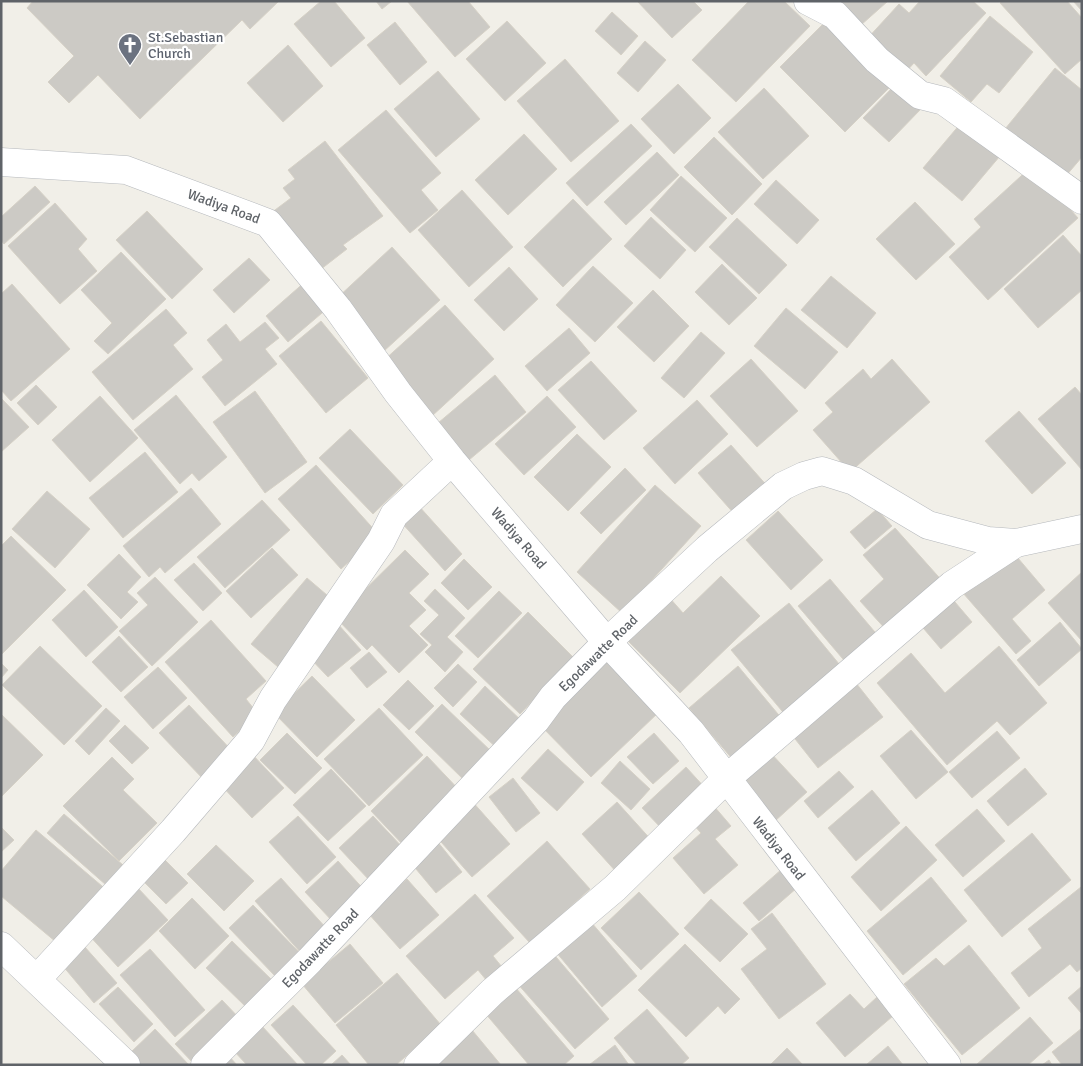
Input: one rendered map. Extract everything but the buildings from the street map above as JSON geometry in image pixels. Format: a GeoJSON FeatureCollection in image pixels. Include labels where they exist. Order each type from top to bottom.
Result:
{"type":"FeatureCollection","features":[{"type":"Feature","properties":{"kind":"street"},"geometry":{"type":"LineString","coordinates":[[808,1],[836,15],[877,60],[920,95],[944,101],[1082,200]]}},
{"type":"Feature","properties":{"kind":"street","name":"Wadiya Road"},"geometry":{"type":"LineString","coordinates":[[1,162],[126,170],[268,223],[338,309],[398,393],[452,461],[607,642],[692,732],[726,779],[948,1065]]}},
{"type":"Feature","properties":{"kind":"street"},"geometry":{"type":"LineString","coordinates":[[37,979],[173,831],[251,740],[272,699],[382,541],[394,515],[452,461]]}},
{"type":"Feature","properties":{"kind":"street","name":"Egodawatte Road"},"geometry":{"type":"LineString","coordinates":[[205,1065],[310,960],[536,720],[553,697],[607,642],[707,549],[783,486],[804,476],[822,471],[854,481],[928,525],[988,542],[1016,543],[1082,529]]}},
{"type":"Feature","properties":{"kind":"street"},"geometry":{"type":"LineString","coordinates":[[418,1065],[492,992],[616,888],[726,779],[952,585],[1016,543]]}},
{"type":"Feature","properties":{"kind":"street"},"geometry":{"type":"LineString","coordinates":[[1,946],[126,1065]]}},
{"type":"Feature","properties":{"kind":"place","name":"St.Sebastian Church"},"geometry":{"type":"Point","coordinates":[130,66]}}]}
